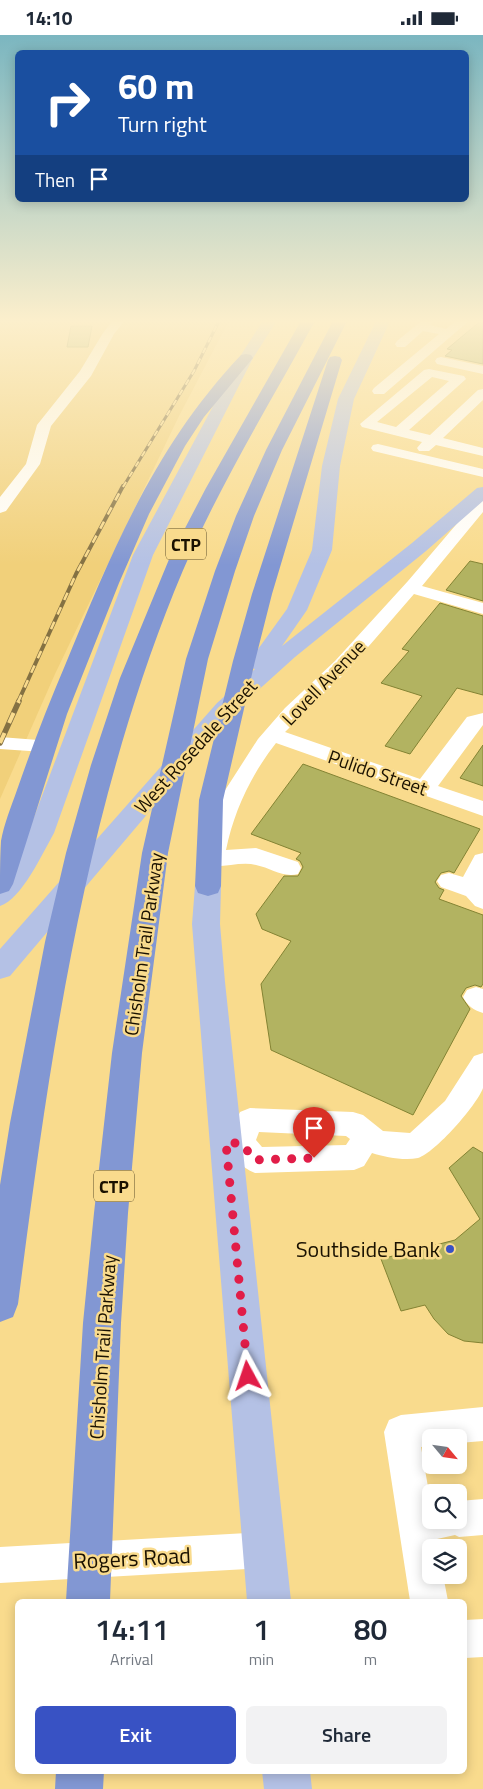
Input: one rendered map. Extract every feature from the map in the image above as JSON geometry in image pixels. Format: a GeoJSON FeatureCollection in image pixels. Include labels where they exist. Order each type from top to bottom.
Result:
{"type":"FeatureCollection","features":[{"type":"Feature","properties":{"kind":"highway"},"geometry":{"type":"LineString","coordinates":[[0,884],[44,746],[117,563],[140,512],[160,475],[196,418],[209,401]]}},
{"type":"Feature","properties":{"kind":"highway","name":"CTP"},"geometry":{"type":"LineString","coordinates":[[0,1304],[26,1122],[49,994],[98,785],[122,705],[163,595],[198,518],[264,401]]}},
{"type":"Feature","properties":{"kind":"highway","name":"Chisholm Trail Parkway"},"geometry":{"type":"LineString","coordinates":[[88,1599],[103,1314],[111,1213],[134,1001],[155,853],[197,659],[210,614],[253,497],[299,401]]}},
{"type":"Feature","properties":{"kind":"highway"},"geometry":{"type":"LineString","coordinates":[[210,873],[211,800],[244,661],[262,594],[323,401]]}},
{"type":"Feature","properties":{"kind":"highway"},"geometry":{"type":"LineString","coordinates":[[79,1789],[80,1774]]}},
{"type":"Feature","properties":{"kind":"main road"},"geometry":{"type":"LineString","coordinates":[[0,896],[21,868],[41,833],[143,555],[224,401]]}},
{"type":"Feature","properties":{"kind":"main road"},"geometry":{"type":"LineString","coordinates":[[266,661],[297,610],[322,550],[332,466],[346,401]]}},
{"type":"Feature","properties":{"kind":"main road","name":"West Rosedale Street"},"geometry":{"type":"LineString","coordinates":[[0,968],[266,661],[451,521],[483,492]]}},
{"type":"Feature","properties":{"kind":"main road"},"geometry":{"type":"LineString","coordinates":[[210,873],[206,924],[210,982],[233,1143],[269,1599]]}},
{"type":"Feature","properties":{"kind":"main road"},"geometry":{"type":"LineString","coordinates":[[286,1774],[288,1789]]}},
{"type":"Feature","properties":{"kind":"street"},"geometry":{"type":"LineString","coordinates":[[0,508],[33,464],[44,425],[64,401]]}},
{"type":"Feature","properties":{"kind":"street"},"geometry":{"type":"LineString","coordinates":[[395,401],[367,424],[483,452]]}},
{"type":"Feature","properties":{"kind":"street"},"geometry":{"type":"LineString","coordinates":[[399,431],[433,401]]}},
{"type":"Feature","properties":{"kind":"street"},"geometry":{"type":"LineString","coordinates":[[415,457],[475,401]]}},
{"type":"Feature","properties":{"kind":"street"},"geometry":{"type":"LineString","coordinates":[[378,448],[483,473]]}},
{"type":"Feature","properties":{"kind":"street","name":"Lovell Avenue"},"geometry":{"type":"LineString","coordinates":[[210,873],[216,838],[233,795],[248,768],[272,735],[292,713],[337,671],[411,588],[469,530],[483,502]]}},
{"type":"Feature","properties":{"kind":"street"},"geometry":{"type":"LineString","coordinates":[[411,588],[483,609]]}},
{"type":"Feature","properties":{"kind":"street"},"geometry":{"type":"LineString","coordinates":[[425,789],[474,721],[483,719]]}},
{"type":"Feature","properties":{"kind":"street","name":"Pulido Street"},"geometry":{"type":"LineString","coordinates":[[272,735],[483,809]]}},
{"type":"Feature","properties":{"kind":"street"},"geometry":{"type":"LineString","coordinates":[[0,743],[44,746]]}},
{"type":"Feature","properties":{"kind":"street"},"geometry":{"type":"LineString","coordinates":[[478,855],[472,883],[479,895]]}},
{"type":"Feature","properties":{"kind":"street"},"geometry":{"type":"LineString","coordinates":[[210,873],[256,856],[290,868]]}},
{"type":"Feature","properties":{"kind":"street"},"geometry":{"type":"LineString","coordinates":[[449,881],[479,895]]}},
{"type":"Feature","properties":{"kind":"street"},"geometry":{"type":"LineString","coordinates":[[366,1138],[354,1157],[255,1160],[233,1143],[250,1120],[353,1124],[366,1138],[384,1145],[416,1146],[454,1109],[483,1064]]}},
{"type":"Feature","properties":{"kind":"street"},"geometry":{"type":"LineString","coordinates":[[422,1492],[401,1432],[483,1424]]}},
{"type":"Feature","properties":{"kind":"street"},"geometry":{"type":"LineString","coordinates":[[467,1518],[483,1517]]}},
{"type":"Feature","properties":{"kind":"street"},"geometry":{"type":"LineString","coordinates":[[429,1599],[432,1529]]}},
{"type":"Feature","properties":{"kind":"street","name":"Rogers Road"},"geometry":{"type":"LineString","coordinates":[[0,1565],[264,1550]]}},
{"type":"Feature","properties":{"kind":"street"},"geometry":{"type":"LineString","coordinates":[[467,1639],[483,1638]]}},
{"type":"Feature","properties":{"kind":"shaded area"},"geometry":{"type":"Polygon","coordinates":[[[0,401],[187,401],[55,674],[0,799],[0,401]]]}},
{"type":"Feature","properties":{"kind":"building"},"geometry":{"type":"Polygon","coordinates":[[[470,561],[483,564],[483,601],[446,590],[470,561]]]}},
{"type":"Feature","properties":{"kind":"building"},"geometry":{"type":"Polygon","coordinates":[[[440,603],[483,616],[483,695],[457,688],[410,754],[385,746],[422,696],[381,683],[409,651],[402,649],[440,603]]]}},
{"type":"Feature","properties":{"kind":"building"},"geometry":{"type":"Polygon","coordinates":[[[483,745],[483,786],[460,778],[483,745]]]}},
{"type":"Feature","properties":{"kind":"building"},"geometry":{"type":"Polygon","coordinates":[[[303,764],[480,829],[454,873],[449,871],[441,873],[435,882],[439,888],[444,890],[439,899],[483,915],[483,984],[481,987],[475,985],[466,988],[461,996],[470,1009],[413,1115],[271,1050],[261,984],[291,941],[262,929],[256,914],[284,876],[298,876],[303,867],[300,861],[296,859],[301,853],[251,834],[303,764]]]}},
{"type":"Feature","properties":{"kind":"building","name":"Southside Bank"},"geometry":{"type":"Polygon","coordinates":[[[473,1147],[483,1153],[483,1343],[464,1341],[448,1334],[434,1319],[425,1305],[401,1311],[381,1259],[455,1240],[480,1219],[449,1168],[473,1147]]]}},
{"type":"Feature","properties":{"kind":"railway"},"geometry":{"type":"LineString","coordinates":[[123,487],[176,401]]}},
{"type":"Feature","properties":{"kind":"railway"},"geometry":{"type":"LineString","coordinates":[[18,702],[76,574],[123,486]]}},
{"type":"Feature","properties":{"kind":"railway"},"geometry":{"type":"LineString","coordinates":[[0,743],[19,701]]}},
{"type":"Feature","properties":{"kind":"place","name":"Southside Bank"},"geometry":{"type":"Point","coordinates":[450,1249]}},
{"type":"Feature","properties":{"kind":"route"},"geometry":{"type":"LineString","coordinates":[[248,1376],[226,1143],[241,1143],[255,1160],[314,1158]]}}]}
